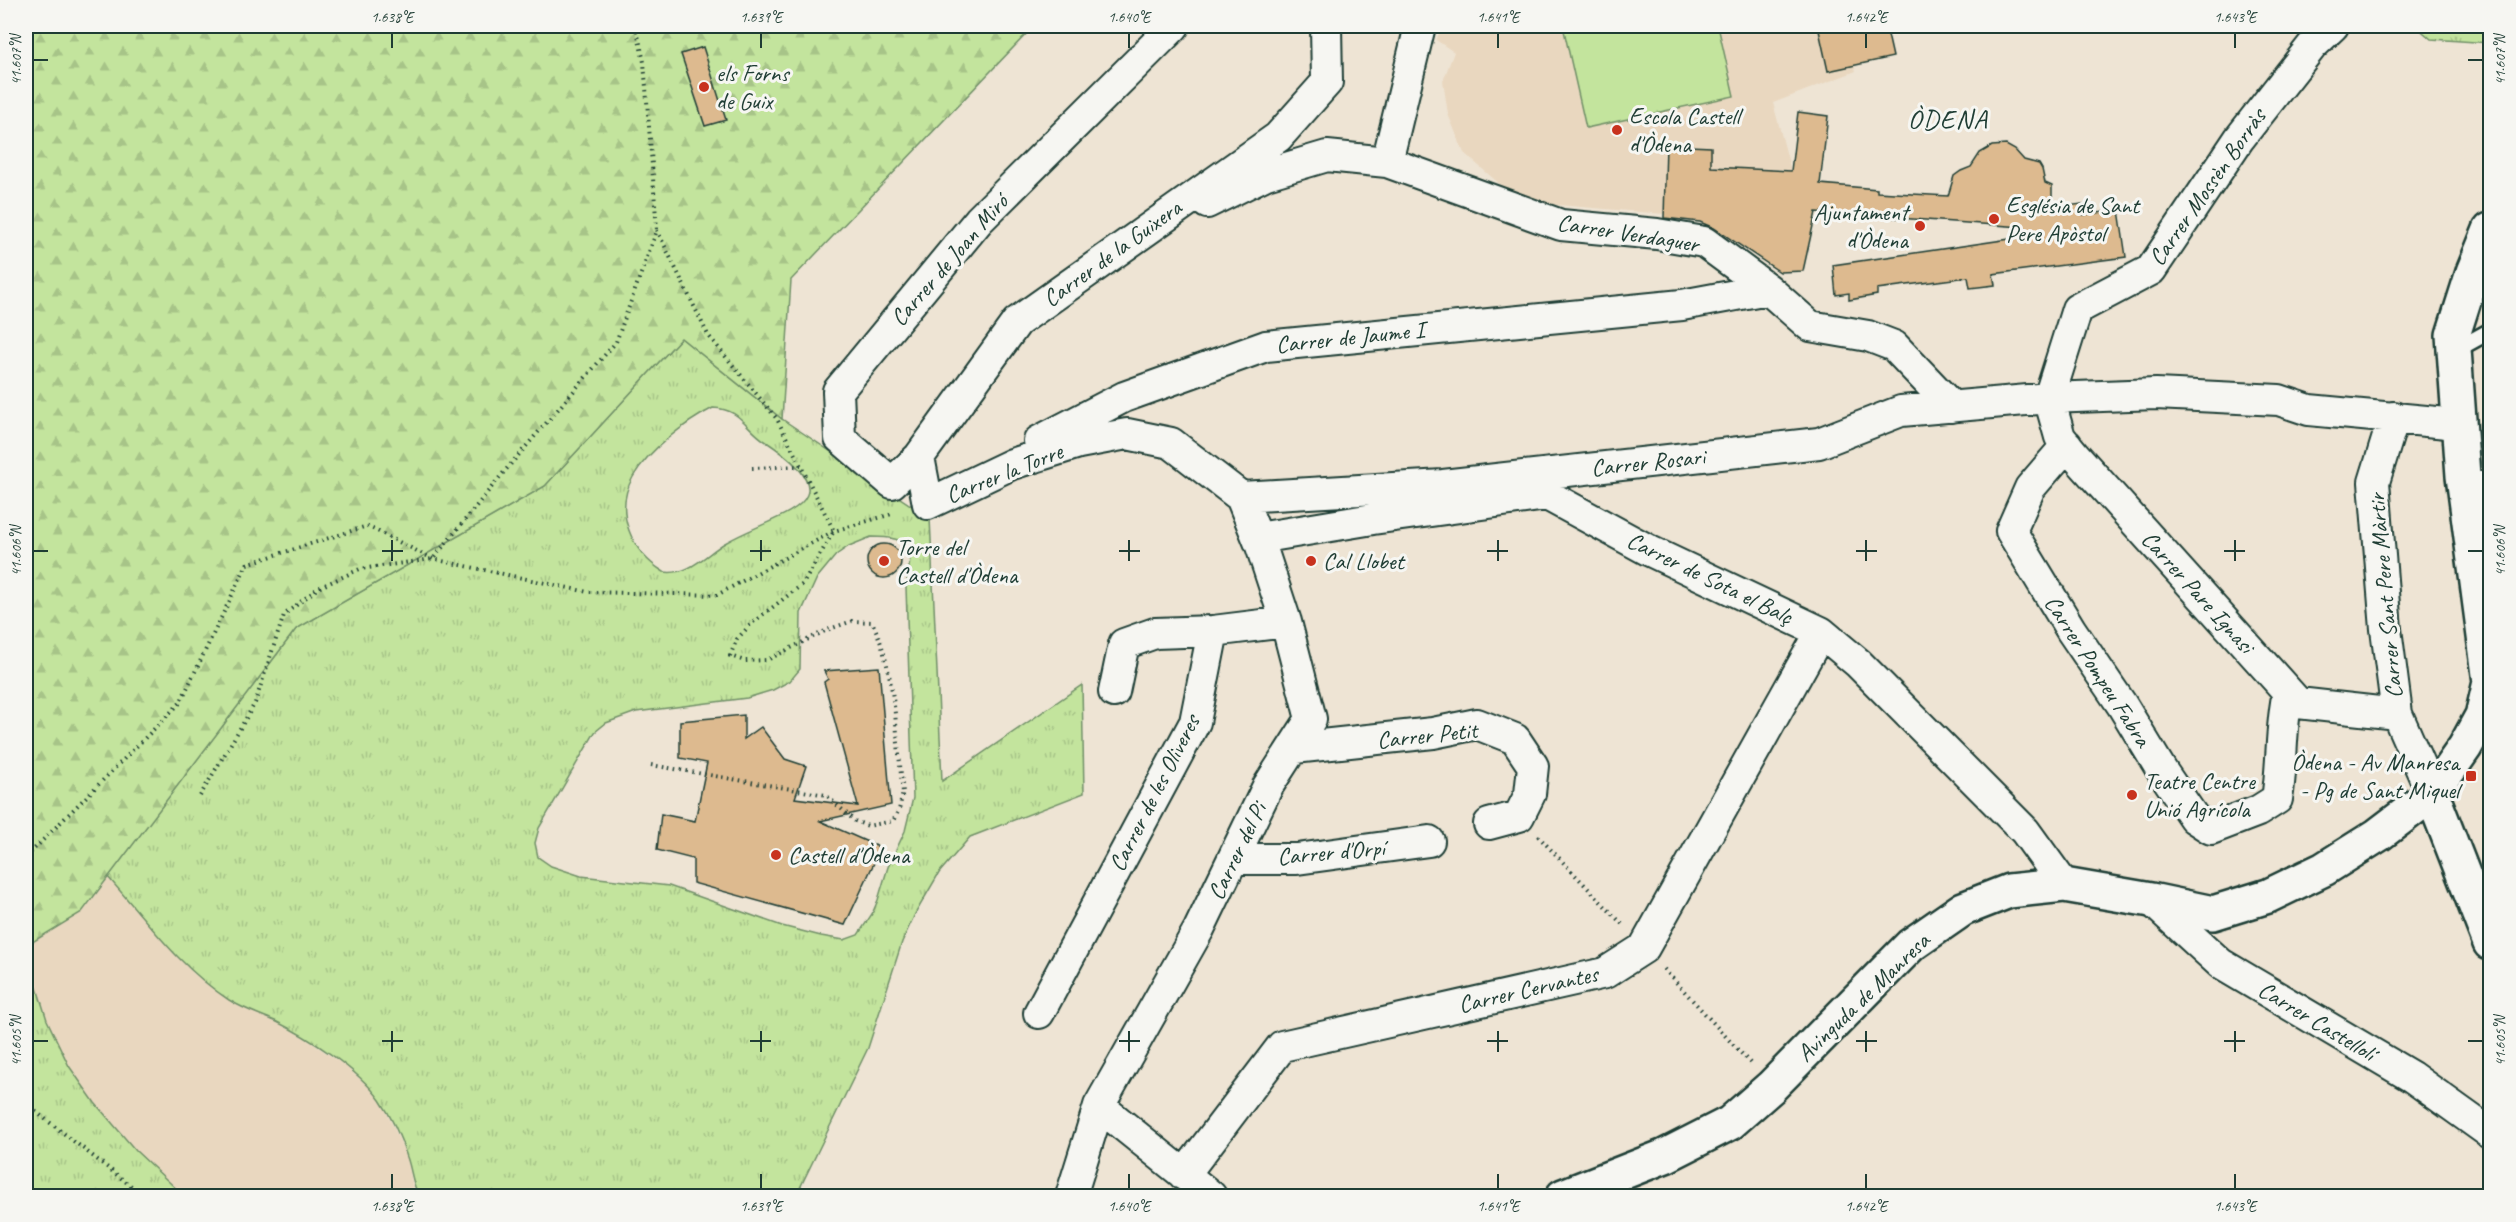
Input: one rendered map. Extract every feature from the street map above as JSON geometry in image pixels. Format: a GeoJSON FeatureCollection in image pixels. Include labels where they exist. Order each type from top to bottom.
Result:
{"type":"FeatureCollection","features":[{"type":"Feature","properties":{"kind":"street","name":"Carrer de Joan Miró"},"geometry":{"type":"LineString","coordinates":[[919,457],[892,483],[840,438],[838,391],[979,220],[1174,26]]}},
{"type":"Feature","properties":{"kind":"street","name":"Carrer de la Guixera"},"geometry":{"type":"LineString","coordinates":[[919,457],[1017,322],[1278,137],[1327,82],[1326,26]]}},
{"type":"Feature","properties":{"kind":"street"},"geometry":{"type":"LineString","coordinates":[[1387,162],[1420,26]]}},
{"type":"Feature","properties":{"kind":"street","name":"Carrer Mossèn Borràs"},"geometry":{"type":"LineString","coordinates":[[2049,398],[2077,309],[2151,270],[2239,139],[2312,46],[2333,26]]}},
{"type":"Feature","properties":{"kind":"street","name":"Carrer Verdaguer"},"geometry":{"type":"LineString","coordinates":[[1161,218],[1205,205],[1266,174],[1327,156],[1387,162],[1561,225],[1658,234],[1704,242],[1768,289],[1810,326],[1868,336],[1894,346],[1952,407]]}},
{"type":"Feature","properties":{"kind":"street","name":"Avinguda de Manresa"},"geometry":{"type":"LineString","coordinates":[[1563,1197],[1665,1156],[1730,1123],[1771,1087],[1911,945],[1963,909],[2009,891],[2064,885],[2213,913],[2268,896],[2324,869],[2432,794],[2465,747],[2482,716],[2490,682],[2478,487],[2458,424],[2453,335],[2473,272],[2490,230]]}},
{"type":"Feature","properties":{"kind":"street","name":"Carrer de Jaume I"},"geometry":{"type":"LineString","coordinates":[[961,489],[1042,439],[1124,397],[1266,346],[1682,305],[1768,289]]}},
{"type":"Feature","properties":{"kind":"street"},"geometry":{"type":"LineString","coordinates":[[2049,398],[2156,394],[2280,400],[2309,410],[2458,424]]}},
{"type":"Feature","properties":{"kind":"street","name":"Carrer Rosari"},"geometry":{"type":"LineString","coordinates":[[1241,496],[1443,485],[1818,443],[1901,411],[2049,398]]}},
{"type":"Feature","properties":{"kind":"street","name":"Carrer Pare Ignasi"},"geometry":{"type":"LineString","coordinates":[[2049,398],[2060,437],[2067,446],[2298,703],[2397,714]]}},
{"type":"Feature","properties":{"kind":"street","name":"Carrer Sant Pere Màrtir"},"geometry":{"type":"LineString","coordinates":[[2394,417],[2374,482],[2386,629],[2397,714],[2432,794]]}},
{"type":"Feature","properties":{"kind":"street","name":"Carrer la Torre"},"geometry":{"type":"LineString","coordinates":[[927,504],[1012,464],[1079,443],[1127,434],[1172,443],[1241,496]]}},
{"type":"Feature","properties":{"kind":"street","name":"Carrer Pompeu Fabra"},"geometry":{"type":"LineString","coordinates":[[2067,446],[2030,488],[2011,531],[2071,630],[2194,818],[2211,829],[2258,811],[2277,799],[2282,770],[2281,735],[2288,692]]}},
{"type":"Feature","properties":{"kind":"street"},"geometry":{"type":"LineString","coordinates":[[919,457],[927,504]]}},
{"type":"Feature","properties":{"kind":"street","name":"Carrer de Sota el Balç"},"geometry":{"type":"LineString","coordinates":[[1258,538],[1373,519],[1546,495],[1650,551],[1821,632],[1858,663],[2025,831],[2064,885]]}},
{"type":"Feature","properties":{"kind":"street","name":"Carrer del Pi"},"geometry":{"type":"LineString","coordinates":[[1071,1197],[1099,1106],[1199,928],[1268,786],[1311,719],[1286,622],[1258,538],[1241,496]]}},
{"type":"Feature","properties":{"kind":"street"},"geometry":{"type":"LineString","coordinates":[[1114,692],[1124,644],[1155,633],[1214,631],[1286,622]]}},
{"type":"Feature","properties":{"kind":"street","name":"Carrer de les Oliveres"},"geometry":{"type":"LineString","coordinates":[[1039,1012],[1195,722],[1214,631]]}},
{"type":"Feature","properties":{"kind":"street","name":"Carrer Cervantes"},"geometry":{"type":"LineString","coordinates":[[1184,1174],[1282,1046],[1605,973],[1644,948],[1821,632]]}},
{"type":"Feature","properties":{"kind":"street","name":"Carrer Petit"},"geometry":{"type":"LineString","coordinates":[[1294,748],[1433,733],[1477,724],[1515,739],[1533,766],[1530,794],[1519,816],[1490,824]]}},
{"type":"Feature","properties":{"kind":"street"},"geometry":{"type":"LineString","coordinates":[[2432,794],[2490,943]]}},
{"type":"Feature","properties":{"kind":"street","name":"Carrer d'Orpí"},"geometry":{"type":"LineString","coordinates":[[1233,859],[1298,859],[1429,841]]}},
{"type":"Feature","properties":{"kind":"street","name":"Carrer Castellolí"},"geometry":{"type":"LineString","coordinates":[[2151,900],[2221,964],[2412,1077],[2490,1133]]}},
{"type":"Feature","properties":{"kind":"street"},"geometry":{"type":"LineString","coordinates":[[1099,1106],[1211,1197]]}},
{"type":"Feature","properties":{"kind":"lane"},"geometry":{"type":"LineString","coordinates":[[2454,351],[2490,331]]}},
{"type":"Feature","properties":{"kind":"path"},"geometry":{"type":"LineString","coordinates":[[636,26],[645,62],[657,230],[708,335],[777,419],[834,531]]}},
{"type":"Feature","properties":{"kind":"path"},"geometry":{"type":"LineString","coordinates":[[200,796],[255,703],[284,615],[318,588],[360,569],[433,559],[504,472],[616,342],[657,230]]}},
{"type":"Feature","properties":{"kind":"path"},"geometry":{"type":"LineString","coordinates":[[752,468],[801,466]]}},
{"type":"Feature","properties":{"kind":"path"},"geometry":{"type":"LineString","coordinates":[[26,857],[180,703],[247,564],[367,526],[433,559],[588,592],[717,595],[834,531],[927,504]]}},
{"type":"Feature","properties":{"kind":"path"},"geometry":{"type":"LineString","coordinates":[[651,765],[826,795],[855,821],[868,826],[893,820],[900,810],[903,792],[887,665],[881,640],[872,622],[852,621],[827,630],[767,660],[746,662],[730,656],[737,639],[752,623],[803,584],[834,531]]}},
{"type":"Feature","properties":{"kind":"path"},"geometry":{"type":"LineString","coordinates":[[26,1104],[144,1197]]}},
{"type":"Feature","properties":{"kind":"shaded area","name":"Escola Castell d'Òdena"},"geometry":{"type":"Polygon","coordinates":[[[1443,26],[1886,26],[1893,57],[1854,65],[1856,71],[1773,103],[1791,171],[1711,168],[1711,147],[1667,146],[1664,214],[1547,204],[1502,186],[1464,153],[1448,114],[1443,81],[1454,52],[1436,40],[1443,26]]]}},
{"type":"Feature","properties":{"kind":"shaded area"},"geometry":{"type":"Polygon","coordinates":[[[108,877],[193,973],[231,1002],[275,1021],[303,1037],[344,1065],[368,1086],[380,1099],[395,1130],[407,1157],[413,1187],[419,1196],[184,1196],[136,1151],[95,1103],[69,1066],[47,1020],[33,975],[27,945],[82,912],[108,877]]]}},
{"type":"Feature","properties":{"kind":"green space"},"geometry":{"type":"Polygon","coordinates":[[[26,26],[1034,26],[791,280],[782,419],[681,338],[545,486],[296,629],[82,912],[26,946],[26,26]]]}},
{"type":"Feature","properties":{"kind":"green space"},"geometry":{"type":"Polygon","coordinates":[[[1563,26],[1718,26],[1734,96],[1586,128],[1563,26]]]}},
{"type":"Feature","properties":{"kind":"green space"},"geometry":{"type":"Polygon","coordinates":[[[2416,26],[2490,26],[2490,43],[2431,39],[2416,26]]]}},
{"type":"Feature","properties":{"kind":"green space"},"geometry":{"type":"Polygon","coordinates":[[[681,338],[782,419],[930,518],[942,781],[1082,685],[1084,793],[970,837],[939,873],[902,942],[868,1048],[796,1196],[419,1196],[405,1150],[395,1127],[371,1088],[317,1045],[275,1021],[245,1009],[212,988],[165,943],[108,877],[296,629],[545,486],[681,338]],[[713,408],[691,421],[658,447],[640,467],[627,490],[625,504],[629,530],[643,554],[664,572],[681,571],[697,563],[725,543],[785,514],[800,504],[808,493],[806,479],[793,462],[758,436],[736,415],[713,408]],[[871,537],[849,546],[836,555],[817,578],[801,613],[800,669],[790,681],[773,690],[747,698],[636,712],[606,723],[595,732],[539,828],[535,843],[538,857],[551,866],[581,876],[669,886],[782,926],[821,936],[844,940],[858,935],[878,900],[888,867],[905,831],[913,798],[906,587],[910,554],[904,543],[897,539],[871,537]]]}},
{"type":"Feature","properties":{"kind":"green space"},"geometry":{"type":"Polygon","coordinates":[[[27,945],[33,975],[47,1020],[69,1066],[95,1103],[136,1151],[184,1196],[26,1196],[27,945]]]}},
{"type":"Feature","properties":{"kind":"building"},"geometry":{"type":"Polygon","coordinates":[[[1818,26],[1886,26],[1893,57],[1828,71],[1818,26]]]}},
{"type":"Feature","properties":{"kind":"building","name":"els Forns de Guix"},"geometry":{"type":"Polygon","coordinates":[[[703,47],[726,120],[705,126],[681,54],[703,47]]]}},
{"type":"Feature","properties":{"kind":"building"},"geometry":{"type":"Polygon","coordinates":[[[1798,112],[1828,116],[1820,184],[1877,189],[1877,192],[1948,196],[1954,176],[1971,167],[1980,153],[1992,146],[2006,145],[2015,150],[2024,160],[2039,164],[2045,183],[2052,186],[2052,208],[2082,204],[2083,215],[2119,210],[2126,257],[1993,274],[1995,285],[1970,288],[1968,277],[1877,289],[1877,295],[1849,300],[1849,293],[1836,295],[1833,265],[2023,237],[2022,227],[1816,212],[1803,271],[1780,272],[1714,228],[1700,222],[1664,218],[1666,145],[1711,147],[1711,167],[1791,171],[1798,112]]]}},
{"type":"Feature","properties":{"kind":"building","name":"Torre del Castell d'Òdena"},"geometry":{"type":"Polygon","coordinates":[[[884,544],[896,549],[901,561],[896,573],[884,578],[872,573],[867,561],[872,549],[884,544]]]}},
{"type":"Feature","properties":{"kind":"building"},"geometry":{"type":"Polygon","coordinates":[[[879,667],[891,805],[820,821],[881,848],[845,925],[693,883],[693,859],[657,850],[661,814],[695,821],[707,763],[680,758],[680,721],[744,715],[744,739],[761,727],[785,759],[806,766],[795,798],[858,806],[824,682],[828,679],[824,671],[879,667]]]}},
{"type":"Feature","properties":{"kind":"place","name":"els Forns de Guix"},"geometry":{"type":"Point","coordinates":[704,87]}},
{"type":"Feature","properties":{"kind":"place","name":"Escola Castell d'Òdena"},"geometry":{"type":"Point","coordinates":[1617,130]}},
{"type":"Feature","properties":{"kind":"place","name":"Església de Sant Pere Apòstol"},"geometry":{"type":"Point","coordinates":[1994,219]}},
{"type":"Feature","properties":{"kind":"place","name":"Ajuntament d'Òdena"},"geometry":{"type":"Point","coordinates":[1920,226]}},
{"type":"Feature","properties":{"kind":"place","name":"Torre del Castell d'Òdena"},"geometry":{"type":"Point","coordinates":[884,561]}},
{"type":"Feature","properties":{"kind":"place","name":"Cal Llobet"},"geometry":{"type":"Point","coordinates":[1311,561]}},
{"type":"Feature","properties":{"kind":"place","name":"Òdena - Av Manresa - Pg de Sant Miquel"},"geometry":{"type":"Point","coordinates":[2471,776]}},
{"type":"Feature","properties":{"kind":"place","name":"Teatre Centre Unió Agrícola"},"geometry":{"type":"Point","coordinates":[2132,795]}},
{"type":"Feature","properties":{"kind":"place","name":"Castell d'Òdena"},"geometry":{"type":"Point","coordinates":[776,855]}},
{"type":"Feature","properties":{"kind":"district","name":"ÒDENA"},"geometry":{"type":"Point","coordinates":[1948,119]}}]}
